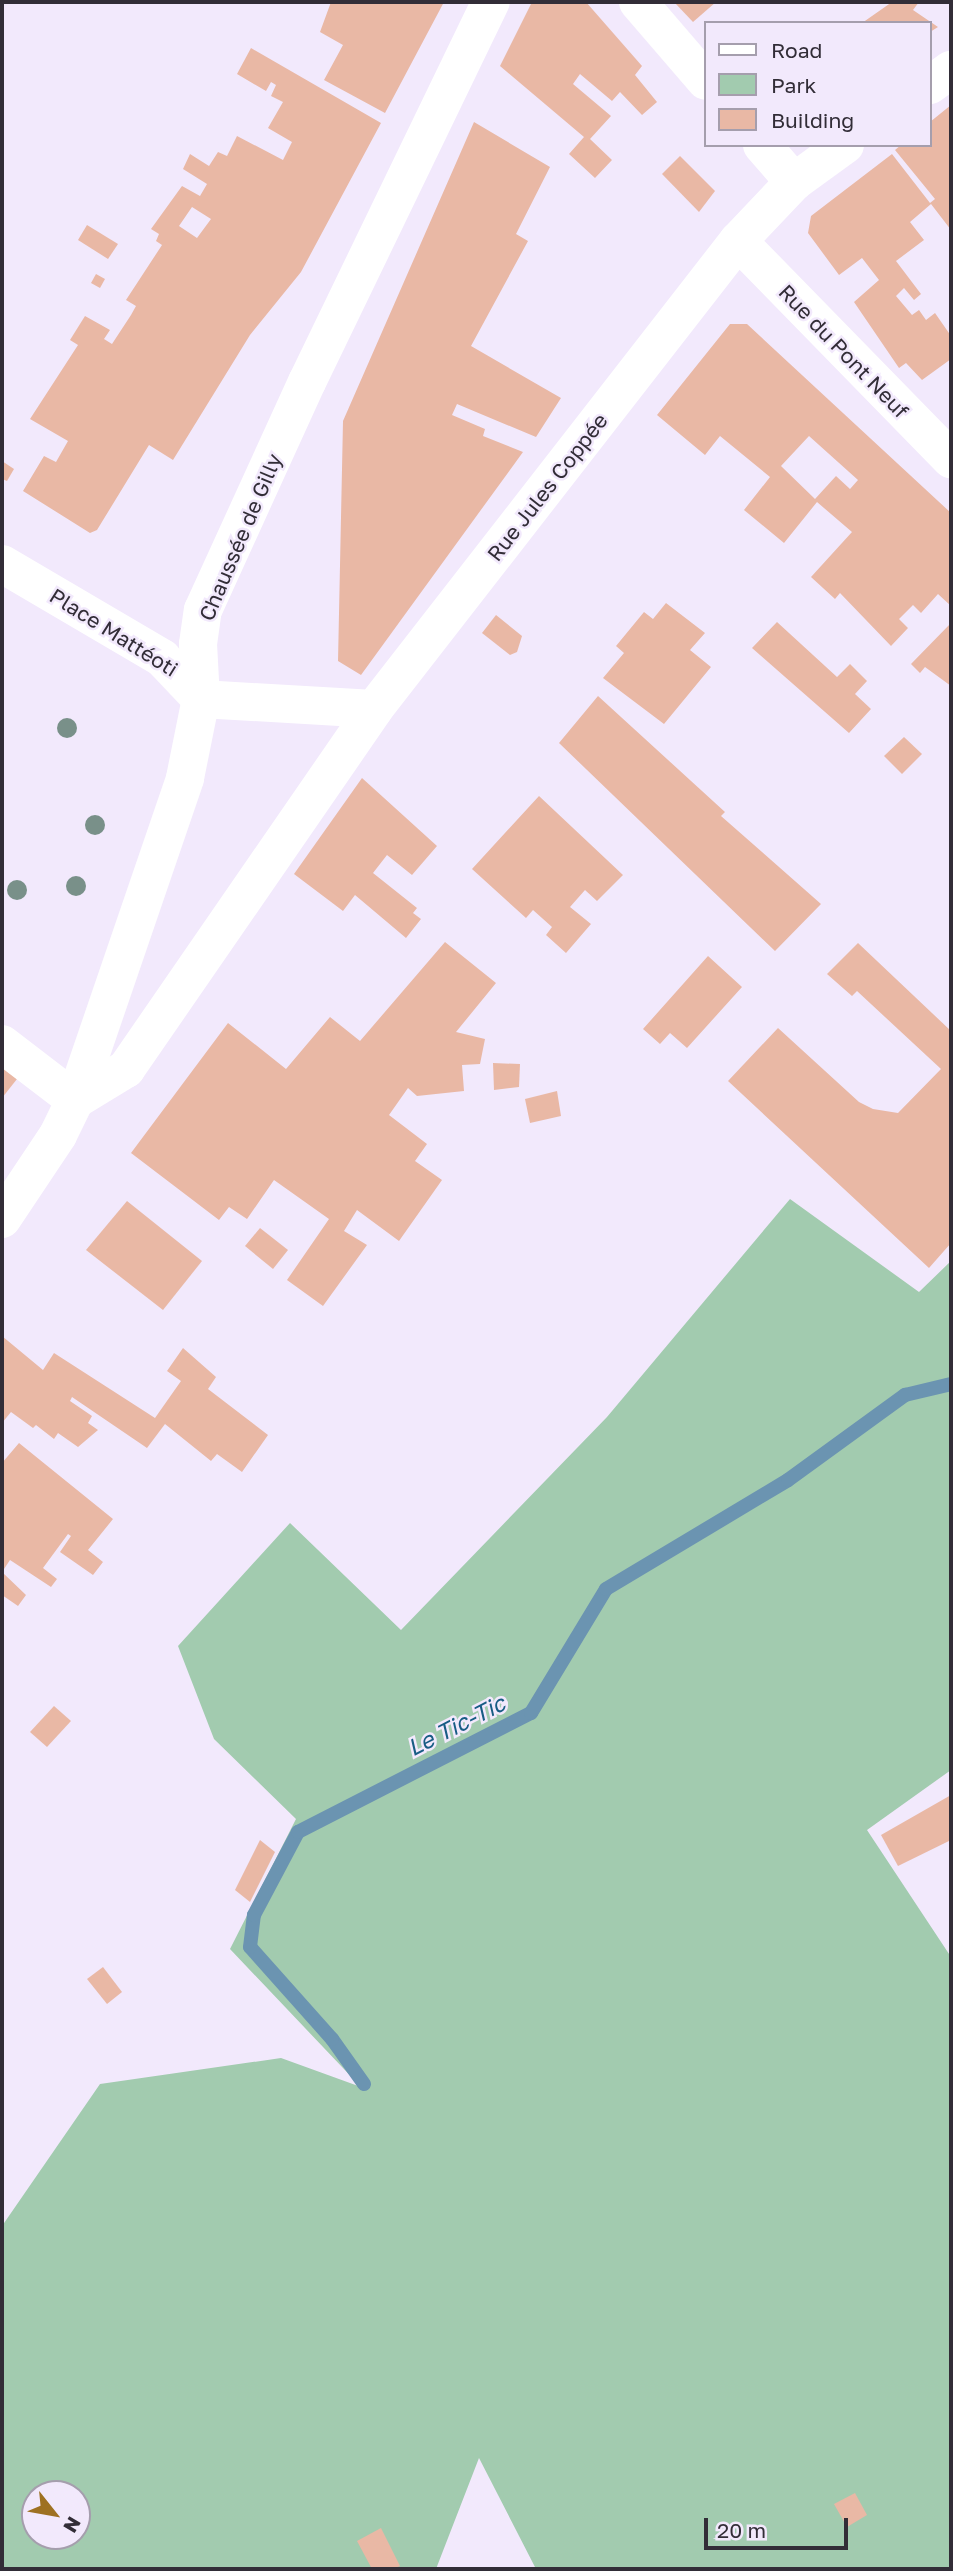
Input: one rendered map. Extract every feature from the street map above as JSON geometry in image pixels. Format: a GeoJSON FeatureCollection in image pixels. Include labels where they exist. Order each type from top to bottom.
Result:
{"type":"FeatureCollection","features":[{"type":"Feature","properties":{"kind":"street","name":"Chaussée de Gilly"},"geometry":{"type":"LineString","coordinates":[[2,1219],[58,1135],[75,1100],[184,778],[201,699],[198,644],[204,610],[307,382],[491,2]]}},
{"type":"Feature","properties":{"kind":"street"},"geometry":{"type":"LineString","coordinates":[[638,2],[704,79]]}},
{"type":"Feature","properties":{"kind":"street"},"geometry":{"type":"LineString","coordinates":[[932,84],[951,70]]}},
{"type":"Feature","properties":{"kind":"street"},"geometry":{"type":"LineString","coordinates":[[764,147],[794,182]]}},
{"type":"Feature","properties":{"kind":"street","name":"Rue Jules Coppée"},"geometry":{"type":"LineString","coordinates":[[374,709],[738,241],[794,182],[842,147]]}},
{"type":"Feature","properties":{"kind":"street","name":"Rue du Pont Neuf"},"geometry":{"type":"LineString","coordinates":[[738,241],[951,458]]}},
{"type":"Feature","properties":{"kind":"street","name":"Place Mattéoti"},"geometry":{"type":"LineString","coordinates":[[8,577],[162,658],[201,699]]}},
{"type":"Feature","properties":{"kind":"street"},"geometry":{"type":"LineString","coordinates":[[201,699],[374,709]]}},
{"type":"Feature","properties":{"kind":"street"},"geometry":{"type":"LineString","coordinates":[[2,1044],[75,1100],[126,1069],[374,709]]}},
{"type":"Feature","properties":{"kind":"green space"},"geometry":{"type":"Polygon","coordinates":[[[790,1199],[919,1292],[951,1261],[951,1770],[867,1830],[951,1957],[951,2569],[536,2569],[479,2458],[436,2569],[2,2569],[2,2226],[100,2084],[281,2058],[361,2087],[230,1949],[296,1819],[214,1739],[178,1646],[290,1523],[401,1630],[607,1417],[790,1199]]]}},
{"type":"Feature","properties":{"kind":"building"},"geometry":{"type":"Polygon","coordinates":[[[331,2],[444,2],[385,113],[324,80],[343,45],[320,32],[331,2]]]}},
{"type":"Feature","properties":{"kind":"building"},"geometry":{"type":"Polygon","coordinates":[[[532,2],[586,2],[642,66],[635,75],[657,102],[642,115],[620,92],[612,101],[580,74],[573,84],[611,116],[590,139],[612,160],[595,178],[569,154],[584,137],[500,66],[532,2]]]}},
{"type":"Feature","properties":{"kind":"building"},"geometry":{"type":"Polygon","coordinates":[[[674,2],[716,2],[693,22],[674,2]]]}},
{"type":"Feature","properties":{"kind":"building"},"geometry":{"type":"Polygon","coordinates":[[[892,2],[919,2],[913,10],[929,21],[865,21],[892,2]]]}},
{"type":"Feature","properties":{"kind":"building"},"geometry":{"type":"Polygon","coordinates":[[[251,48],[381,123],[301,272],[250,335],[173,460],[149,445],[97,530],[90,533],[23,491],[44,456],[56,462],[68,441],[30,419],[78,345],[70,340],[85,316],[110,330],[104,339],[112,344],[131,315],[136,306],[126,300],[162,245],[156,241],[159,234],[151,229],[182,186],[200,196],[207,184],[183,169],[190,154],[209,166],[218,152],[227,156],[237,136],[283,160],[292,142],[268,128],[283,102],[271,96],[276,85],[271,82],[266,91],[237,74],[251,48]],[[192,207],[179,226],[197,238],[211,219],[192,207]]]}},
{"type":"Feature","properties":{"kind":"building"},"geometry":{"type":"Polygon","coordinates":[[[951,105],[951,230],[931,204],[910,222],[924,240],[896,261],[921,294],[914,300],[904,288],[896,296],[912,315],[919,310],[926,320],[935,313],[951,336],[951,359],[922,380],[906,363],[899,368],[854,302],[879,280],[862,258],[839,275],[808,233],[811,216],[892,154],[930,203],[935,199],[895,150],[899,147],[932,147],[932,120],[951,105]]]}},
{"type":"Feature","properties":{"kind":"building"},"geometry":{"type":"Polygon","coordinates":[[[474,122],[550,167],[516,234],[528,241],[471,346],[561,398],[536,437],[457,404],[452,415],[485,429],[483,436],[523,452],[361,675],[338,661],[343,421],[474,122]]]}},
{"type":"Feature","properties":{"kind":"building"},"geometry":{"type":"Polygon","coordinates":[[[680,156],[715,191],[699,212],[662,174],[680,156]]]}},
{"type":"Feature","properties":{"kind":"building"},"geometry":{"type":"Polygon","coordinates":[[[87,225],[118,244],[108,259],[78,240],[87,225]]]}},
{"type":"Feature","properties":{"kind":"building"},"geometry":{"type":"Polygon","coordinates":[[[96,274],[105,279],[100,288],[91,283],[96,274]]]}},
{"type":"Feature","properties":{"kind":"building"},"geometry":{"type":"Polygon","coordinates":[[[730,324],[747,324],[951,513],[951,606],[938,594],[921,613],[913,605],[899,619],[908,628],[891,646],[840,593],[835,599],[811,577],[852,532],[817,502],[784,543],[744,510],[770,477],[720,436],[705,455],[657,415],[730,324]],[[809,436],[781,466],[815,499],[836,476],[850,489],[858,480],[809,436]]]}},
{"type":"Feature","properties":{"kind":"building"},"geometry":{"type":"Polygon","coordinates":[[[2,461],[14,469],[7,481],[2,479],[2,461]]]}},
{"type":"Feature","properties":{"kind":"building"},"geometry":{"type":"Polygon","coordinates":[[[666,603],[705,633],[690,650],[711,667],[664,724],[603,678],[624,653],[616,646],[644,612],[653,619],[666,603]]]}},
{"type":"Feature","properties":{"kind":"building"},"geometry":{"type":"Polygon","coordinates":[[[496,615],[522,636],[517,652],[510,655],[482,633],[496,615]]]}},
{"type":"Feature","properties":{"kind":"building"},"geometry":{"type":"Polygon","coordinates":[[[777,622],[837,677],[850,664],[867,681],[855,694],[871,709],[849,733],[752,648],[777,622]]]}},
{"type":"Feature","properties":{"kind":"building"},"geometry":{"type":"Polygon","coordinates":[[[951,623],[951,686],[925,667],[920,673],[911,664],[951,623]]]}},
{"type":"Feature","properties":{"kind":"building"},"geometry":{"type":"Polygon","coordinates":[[[598,696],[725,812],[721,816],[821,904],[775,951],[559,743],[598,696]]]}},
{"type":"Feature","properties":{"kind":"building"},"geometry":{"type":"Polygon","coordinates":[[[904,737],[922,754],[902,774],[884,756],[904,737]]]}},
{"type":"Feature","properties":{"kind":"building"},"geometry":{"type":"Polygon","coordinates":[[[362,778],[437,846],[412,875],[387,855],[373,873],[417,908],[413,913],[421,919],[406,938],[355,895],[343,911],[294,874],[362,778]]]}},
{"type":"Feature","properties":{"kind":"building"},"geometry":{"type":"Polygon","coordinates":[[[539,796],[623,875],[597,901],[585,890],[570,907],[591,924],[566,953],[546,935],[552,927],[533,910],[526,918],[472,869],[539,796]]]}},
{"type":"Feature","properties":{"kind":"building"},"geometry":{"type":"Polygon","coordinates":[[[445,942],[496,983],[456,1032],[485,1039],[480,1064],[462,1065],[464,1091],[417,1096],[408,1088],[389,1115],[427,1144],[415,1161],[442,1180],[399,1241],[357,1210],[344,1231],[367,1245],[323,1306],[287,1280],[329,1219],[274,1180],[247,1219],[229,1207],[219,1220],[131,1153],[228,1023],[286,1069],[330,1017],[360,1041],[445,942]]]}},
{"type":"Feature","properties":{"kind":"building"},"geometry":{"type":"Polygon","coordinates":[[[858,943],[951,1031],[951,1243],[929,1268],[728,1081],[778,1028],[859,1102],[873,1109],[898,1113],[941,1069],[857,991],[852,996],[827,974],[858,943]]]}},
{"type":"Feature","properties":{"kind":"building"},"geometry":{"type":"Polygon","coordinates":[[[708,956],[742,987],[687,1048],[670,1033],[660,1044],[643,1029],[708,956]]]}},
{"type":"Feature","properties":{"kind":"building"},"geometry":{"type":"Polygon","coordinates":[[[493,1063],[520,1064],[519,1087],[494,1090],[493,1063]]]}},
{"type":"Feature","properties":{"kind":"building"},"geometry":{"type":"Polygon","coordinates":[[[2,1067],[17,1079],[2,1098],[2,1067]]]}},
{"type":"Feature","properties":{"kind":"building"},"geometry":{"type":"Polygon","coordinates":[[[557,1091],[561,1116],[530,1123],[525,1099],[557,1091]]]}},
{"type":"Feature","properties":{"kind":"building"},"geometry":{"type":"Polygon","coordinates":[[[127,1201],[202,1261],[163,1310],[86,1250],[127,1201]]]}},
{"type":"Feature","properties":{"kind":"building"},"geometry":{"type":"Polygon","coordinates":[[[260,1228],[288,1250],[273,1269],[245,1246],[260,1228]]]}},
{"type":"Feature","properties":{"kind":"building"},"geometry":{"type":"Polygon","coordinates":[[[2,1336],[43,1370],[54,1353],[155,1418],[181,1381],[167,1371],[183,1348],[216,1377],[208,1389],[268,1435],[242,1472],[217,1454],[211,1461],[165,1424],[147,1448],[72,1397],[70,1401],[92,1416],[88,1423],[98,1430],[78,1447],[58,1433],[54,1439],[36,1425],[33,1428],[11,1412],[2,1423],[2,1336]]]}},
{"type":"Feature","properties":{"kind":"building"},"geometry":{"type":"Polygon","coordinates":[[[19,1443],[113,1519],[88,1550],[103,1562],[93,1575],[60,1552],[71,1536],[68,1534],[43,1568],[57,1579],[51,1587],[10,1560],[2,1572],[2,1463],[19,1443]]]}},
{"type":"Feature","properties":{"kind":"building"},"geometry":{"type":"Polygon","coordinates":[[[2,1572],[26,1595],[18,1606],[2,1595],[2,1572]]]}},
{"type":"Feature","properties":{"kind":"building"},"geometry":{"type":"Polygon","coordinates":[[[54,1706],[71,1721],[47,1747],[30,1732],[54,1706]]]}},
{"type":"Feature","properties":{"kind":"building"},"geometry":{"type":"Polygon","coordinates":[[[951,1795],[951,1840],[898,1866],[881,1835],[951,1795]]]}},
{"type":"Feature","properties":{"kind":"building"},"geometry":{"type":"Polygon","coordinates":[[[260,1840],[275,1852],[250,1902],[235,1890],[260,1840]]]}},
{"type":"Feature","properties":{"kind":"building"},"geometry":{"type":"Polygon","coordinates":[[[103,1967],[122,1992],[107,2004],[87,1979],[103,1967]]]}},
{"type":"Feature","properties":{"kind":"building"},"geometry":{"type":"Polygon","coordinates":[[[855,2493],[867,2515],[847,2527],[834,2504],[855,2493]]]}},
{"type":"Feature","properties":{"kind":"building"},"geometry":{"type":"Polygon","coordinates":[[[381,2528],[400,2566],[393,2569],[372,2569],[357,2541],[381,2528]]]}},
{"type":"Feature","properties":{"kind":"waterway","name":"Le Tic-Tic"},"geometry":{"type":"LineString","coordinates":[[364,2084],[332,2039],[250,1947],[254,1915],[298,1832],[531,1713],[606,1589],[788,1480],[905,1395],[951,1384]]}}]}
